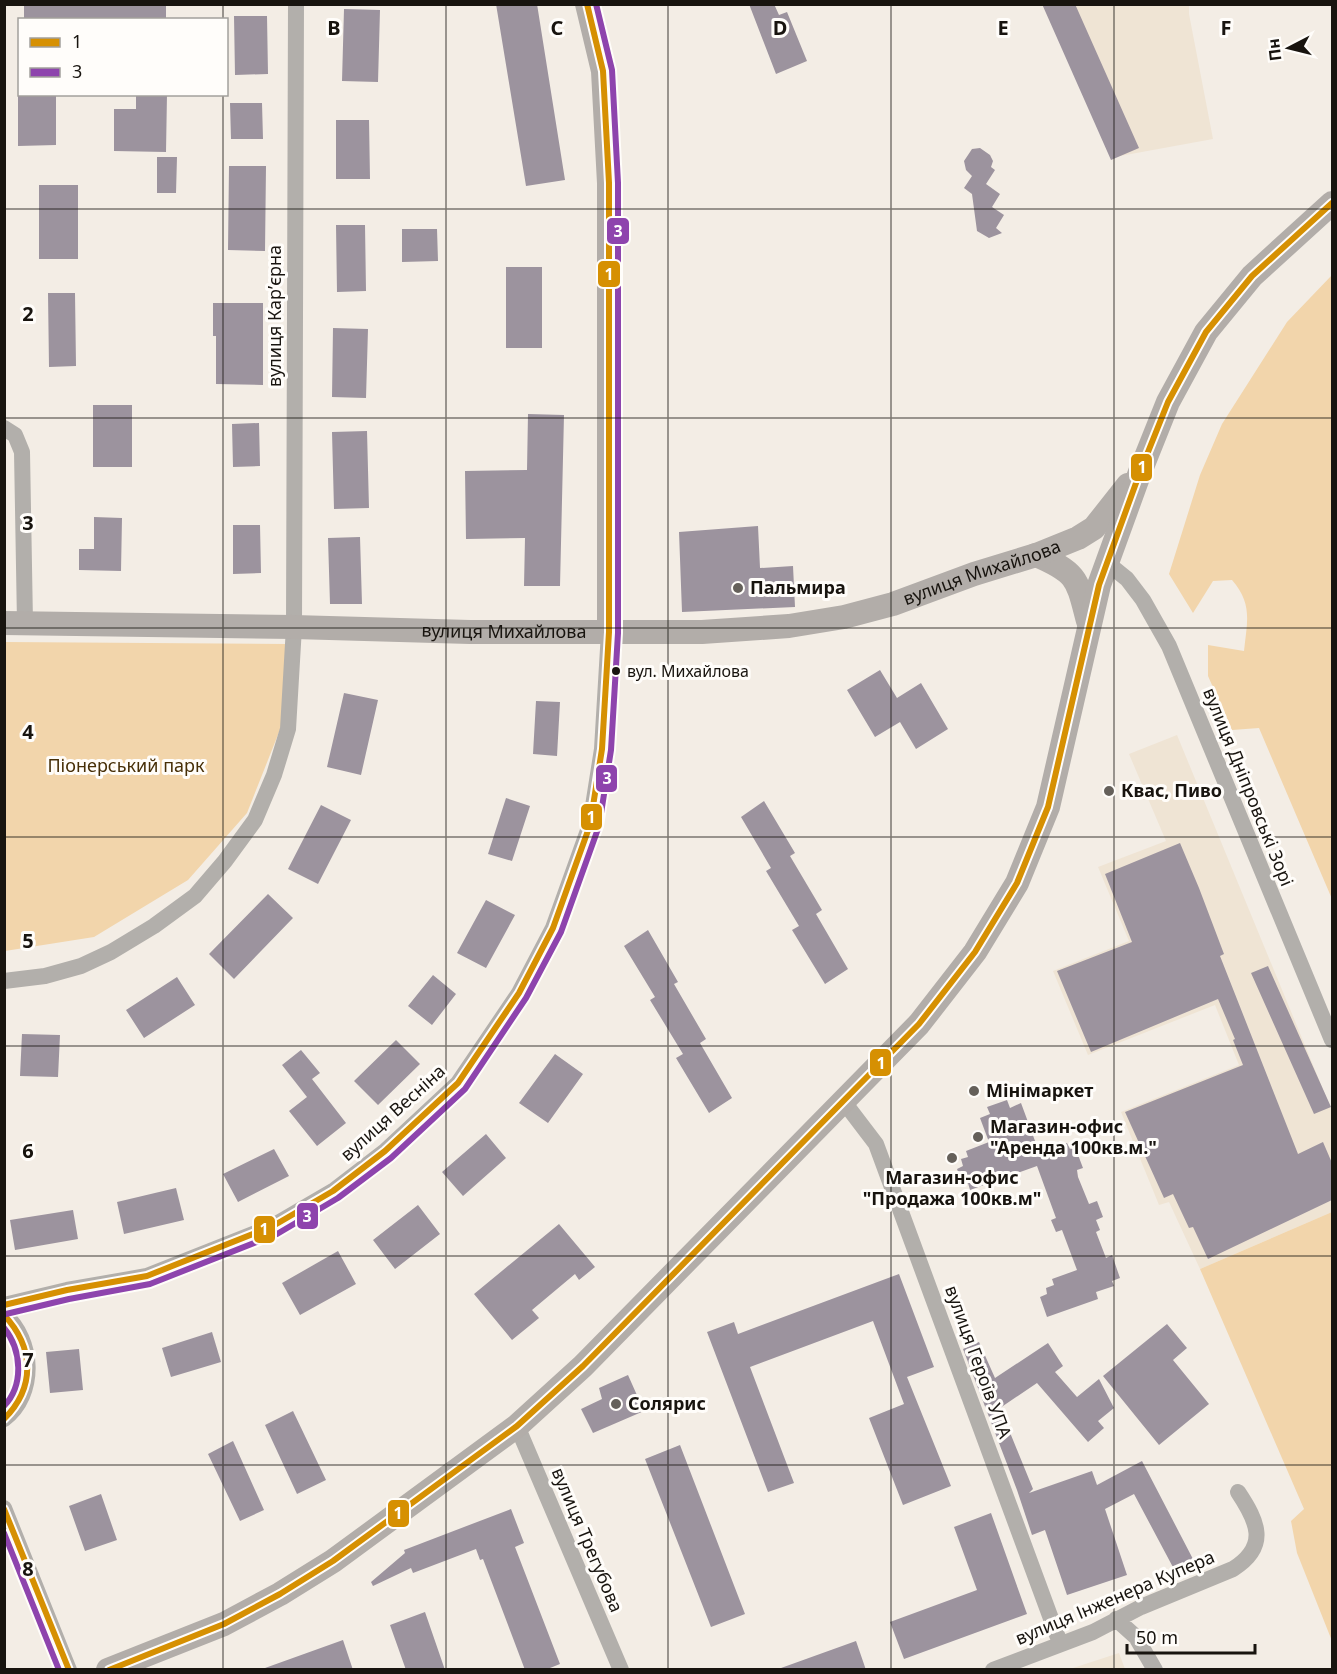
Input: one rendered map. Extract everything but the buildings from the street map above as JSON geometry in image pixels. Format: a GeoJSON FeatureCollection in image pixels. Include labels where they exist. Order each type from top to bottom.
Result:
{"type":"FeatureCollection","features":[{"type":"Feature","properties":{"kind":"main road"},"geometry":{"type":"LineString","coordinates":[[587,4],[603,71],[609,183],[609,632]]}},
{"type":"Feature","properties":{"kind":"main road"},"geometry":{"type":"LineString","coordinates":[[108,1670],[224,1624],[280,1594],[333,1561],[517,1426],[583,1366],[919,1024],[975,952],[1017,883],[1047,807],[1068,724],[1088,624],[1106,562],[1168,402],[1206,332],[1252,276],[1332,203]]}},
{"type":"Feature","properties":{"kind":"main road","name":"вулиця Михайлова"},"geometry":{"type":"LineString","coordinates":[[15,623],[470,632],[702,633],[789,626],[844,617],[893,604],[974,574],[1036,555],[1078,538],[1094,528],[1140,472]]}},
{"type":"Feature","properties":{"kind":"main road"},"geometry":{"type":"LineString","coordinates":[[1036,555],[1058,565],[1074,578],[1088,624]]}},
{"type":"Feature","properties":{"kind":"street","name":"вулиця Кар’єрна"},"geometry":{"type":"LineString","coordinates":[[4,981],[45,976],[81,966],[111,952],[154,926],[195,896],[225,861],[255,820],[274,775],[288,729],[294,627],[296,4]]}},
{"type":"Feature","properties":{"kind":"street"},"geometry":{"type":"LineString","coordinates":[[4,428],[15,435],[22,452],[15,623]]}},
{"type":"Feature","properties":{"kind":"street","name":"вулиця Дніпровські Зорі"},"geometry":{"type":"LineString","coordinates":[[1106,562],[1127,579],[1143,600],[1168,646],[1332,1040]]}},
{"type":"Feature","properties":{"kind":"street","name":"вулиця Весніна"},"geometry":{"type":"LineString","coordinates":[[4,1305],[67,1290],[147,1276],[273,1226],[333,1191],[386,1151],[458,1083],[519,993],[553,928],[590,825],[602,749],[609,632]]}},
{"type":"Feature","properties":{"kind":"street","name":"вулиця Героїв УПА"},"geometry":{"type":"LineString","coordinates":[[844,1102],[876,1144],[1060,1643]]}},
{"type":"Feature","properties":{"kind":"street"},"geometry":{"type":"LineString","coordinates":[[4,1314],[12,1320],[22,1338],[28,1358],[27,1379],[21,1399],[4,1419]]}},
{"type":"Feature","properties":{"kind":"street","name":"вулиця Трегубова"},"geometry":{"type":"LineString","coordinates":[[517,1426],[621,1670]]}},
{"type":"Feature","properties":{"kind":"street","name":"вулиця Інженера Купера"},"geometry":{"type":"LineString","coordinates":[[993,1670],[1093,1632],[1116,1618],[1233,1569],[1246,1561],[1257,1536],[1256,1525],[1253,1514],[1238,1492]]}},
{"type":"Feature","properties":{"kind":"street"},"geometry":{"type":"LineString","coordinates":[[4,1508],[69,1670]]}},
{"type":"Feature","properties":{"kind":"street"},"geometry":{"type":"LineString","coordinates":[[1116,1618],[1136,1637],[1155,1670]]}},
{"type":"Feature","properties":{"kind":"shaded area"},"geometry":{"type":"Polygon","coordinates":[[[1057,5],[1189,5],[1213,139],[1120,156],[1057,5]]]}},
{"type":"Feature","properties":{"kind":"shaded area"},"geometry":{"type":"Polygon","coordinates":[[[1177,735],[1332,1111],[1332,1212],[1200,1269],[1169,1202],[1159,1205],[1121,1112],[1239,1065],[1215,1005],[1088,1055],[1053,971],[1129,941],[1098,867],[1166,841],[1129,754],[1177,735]]]}},
{"type":"Feature","properties":{"kind":"shaded area"},"geometry":{"type":"Polygon","coordinates":[[[1119,1653],[1125,1669],[1070,1669],[1119,1653]]]}},
{"type":"Feature","properties":{"kind":"green space"},"geometry":{"type":"Polygon","coordinates":[[[1332,275],[1332,899],[1259,728],[1232,730],[1208,676],[1208,645],[1244,651],[1247,614],[1239,589],[1232,580],[1213,581],[1193,613],[1169,574],[1200,475],[1222,424],[1287,322],[1332,275]]]}},
{"type":"Feature","properties":{"kind":"green space","name":"Піонерський парк"},"geometry":{"type":"Polygon","coordinates":[[[5,642],[288,644],[283,722],[247,813],[188,880],[94,937],[5,951],[5,642]]]}},
{"type":"Feature","properties":{"kind":"green space"},"geometry":{"type":"Polygon","coordinates":[[[1332,1212],[1332,1641],[1297,1553],[1291,1521],[1304,1509],[1200,1269],[1332,1212]]]}},
{"type":"Feature","properties":{"kind":"transit line","name":"1"},"geometry":{"type":"LineString","coordinates":[[4,1305],[67,1290],[147,1276],[273,1226],[333,1191],[385,1151],[458,1083],[519,993],[553,928],[590,825],[602,749],[609,632],[609,183],[603,71],[587,4]]}},
{"type":"Feature","properties":{"kind":"transit line","name":"3"},"geometry":{"type":"LineString","coordinates":[[6,1314],[69,1299],[150,1284],[277,1234],[338,1198],[391,1158],[465,1089],[526,998],[561,932],[599,826],[611,750],[618,633],[618,183],[612,70],[596,4]]}},
{"type":"Feature","properties":{"kind":"transit line","name":"1"},"geometry":{"type":"LineString","coordinates":[[109,1670],[224,1624],[280,1594],[333,1561],[517,1426],[583,1366],[919,1024],[975,952],[1017,883],[1048,807],[1099,585],[1168,402],[1206,332],[1252,276],[1332,203]]}},
{"type":"Feature","properties":{"kind":"transit line","name":"1"},"geometry":{"type":"LineString","coordinates":[[4,1315],[21,1340],[26,1354],[27,1367],[22,1394],[4,1419]]}},
{"type":"Feature","properties":{"kind":"transit line","name":"3"},"geometry":{"type":"LineString","coordinates":[[4,1328],[14,1347],[18,1367],[15,1388],[4,1406]]}},
{"type":"Feature","properties":{"kind":"transit line","name":"1"},"geometry":{"type":"LineString","coordinates":[[4,1509],[69,1670]]}},
{"type":"Feature","properties":{"kind":"transit line","name":"3"},"geometry":{"type":"LineString","coordinates":[[4,1533],[59,1670]]}},
{"type":"Feature","properties":{"kind":"place","name":"Пальмира"},"geometry":{"type":"Point","coordinates":[738,588]}},
{"type":"Feature","properties":{"kind":"place","name":"вул. Михайлова"},"geometry":{"type":"Point","coordinates":[616,671]}},
{"type":"Feature","properties":{"kind":"place","name":"Квас, Пиво"},"geometry":{"type":"Point","coordinates":[1109,791]}},
{"type":"Feature","properties":{"kind":"place","name":"Мінімаркет"},"geometry":{"type":"Point","coordinates":[974,1091]}},
{"type":"Feature","properties":{"kind":"place","name":"Магазин-офис \"Аренда 100кв.м.\""},"geometry":{"type":"Point","coordinates":[978,1137]}},
{"type":"Feature","properties":{"kind":"place","name":"Магазин-офис \"Продажа 100кв.м\""},"geometry":{"type":"Point","coordinates":[952,1158]}},
{"type":"Feature","properties":{"kind":"place","name":"Солярис"},"geometry":{"type":"Point","coordinates":[616,1404]}}]}
